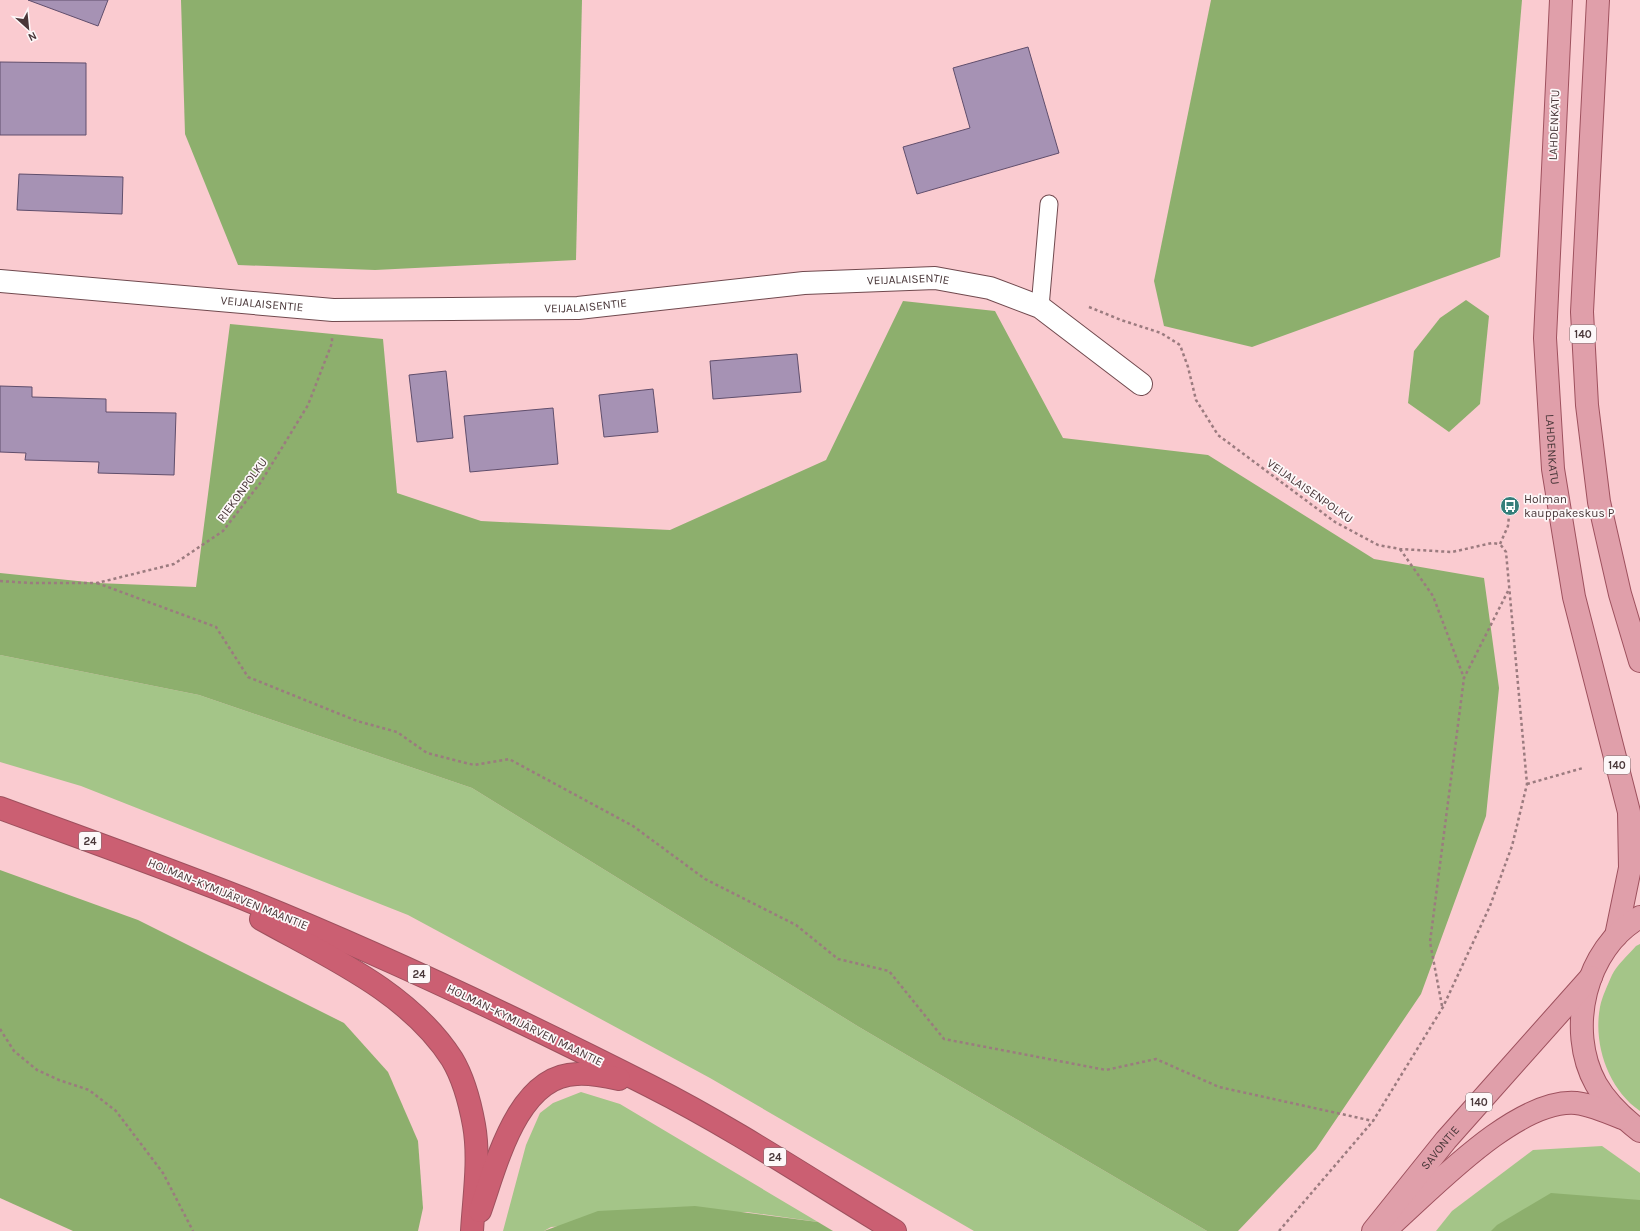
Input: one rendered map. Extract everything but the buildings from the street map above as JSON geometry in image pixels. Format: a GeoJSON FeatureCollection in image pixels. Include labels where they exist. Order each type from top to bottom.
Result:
{"type":"FeatureCollection","features":[{"type":"Feature","properties":{"kind":"highway","name":"HOLMAN–KYMIJÄRVEN MAANTIE"},"geometry":{"type":"LineString","coordinates":[[0,808],[253,902],[382,957],[652,1087],[753,1144],[895,1231]]}},
{"type":"Feature","properties":{"kind":"highway"},"geometry":{"type":"LineString","coordinates":[[180,874],[374,983],[410,1011],[435,1036],[453,1060],[467,1091],[474,1127],[476,1162],[473,1231]]}},
{"type":"Feature","properties":{"kind":"highway"},"geometry":{"type":"LineString","coordinates":[[473,1231],[506,1141],[518,1114],[535,1092],[555,1079],[576,1073],[601,1075],[652,1087]]}},
{"type":"Feature","properties":{"kind":"main road","name":"LAHDENKATU"},"geometry":{"type":"LineString","coordinates":[[1561,0],[1557,63],[1546,345],[1553,469],[1574,597],[1629,812],[1630,868],[1616,936]]}},
{"type":"Feature","properties":{"kind":"main road","name":"140"},"geometry":{"type":"LineString","coordinates":[[1598,0],[1582,312],[1587,405],[1599,502],[1620,594],[1640,662]]}},
{"type":"Feature","properties":{"kind":"main road","name":"140"},"geometry":{"type":"LineString","coordinates":[[1640,917],[1616,936],[1601,955],[1590,977],[1583,1007],[1582,1037],[1587,1062],[1597,1084],[1622,1118],[1640,1131]]}},
{"type":"Feature","properties":{"kind":"main road","name":"SAVONTIE"},"geometry":{"type":"LineString","coordinates":[[1373,1231],[1446,1140],[1590,977]]}},
{"type":"Feature","properties":{"kind":"main road","name":"SAVONTIE"},"geometry":{"type":"LineString","coordinates":[[1385,1231],[1498,1132],[1528,1114],[1557,1104],[1577,1103],[1603,1110],[1622,1118]]}},
{"type":"Feature","properties":{"kind":"street","name":"VEIJALAISENTIE"},"geometry":{"type":"LineString","coordinates":[[0,280],[333,310],[578,308],[804,283],[935,278],[990,288],[1040,307],[1141,384]]}},
{"type":"Feature","properties":{"kind":"lane"},"geometry":{"type":"LineString","coordinates":[[1040,307],[1050,204]]}},
{"type":"Feature","properties":{"kind":"path","name":"RIEKONPOLKU"},"geometry":{"type":"LineString","coordinates":[[0,581],[30,583],[96,582],[174,564],[223,531],[261,482],[308,404],[332,343],[333,310]]}},
{"type":"Feature","properties":{"kind":"path","name":"VEIJALAISENPOLKU"},"geometry":{"type":"LineString","coordinates":[[1218,435],[1335,522],[1378,545],[1400,550],[1452,552],[1492,543],[1500,544]]}},
{"type":"Feature","properties":{"kind":"path"},"geometry":{"type":"LineString","coordinates":[[1279,1231],[1373,1121],[1442,1007],[1490,906],[1512,846],[1527,784],[1508,590],[1506,552],[1500,544],[1508,526],[1510,506]]}},
{"type":"Feature","properties":{"kind":"path"},"geometry":{"type":"LineString","coordinates":[[1400,550],[1433,596],[1464,678]]}},
{"type":"Feature","properties":{"kind":"path"},"geometry":{"type":"LineString","coordinates":[[96,582],[216,627],[248,677],[357,721],[397,732],[427,753],[474,765],[509,758],[633,826],[705,880],[796,926],[838,959],[889,972],[944,1039],[1106,1070],[1156,1059],[1219,1087],[1373,1121]]}},
{"type":"Feature","properties":{"kind":"path"},"geometry":{"type":"LineString","coordinates":[[1442,1007],[1430,942],[1464,678],[1508,590]]}},
{"type":"Feature","properties":{"kind":"path"},"geometry":{"type":"LineString","coordinates":[[1527,784],[1583,768]]}},
{"type":"Feature","properties":{"kind":"path"},"geometry":{"type":"LineString","coordinates":[[0,1029],[14,1051],[37,1070],[59,1080],[89,1090],[116,1111],[163,1173],[193,1231]]}},
{"type":"Feature","properties":{"kind":"green space"},"geometry":{"type":"Polygon","coordinates":[[[181,0],[582,0],[576,260],[375,270],[238,265],[185,134],[181,0]]]}},
{"type":"Feature","properties":{"kind":"green space"},"geometry":{"type":"Polygon","coordinates":[[[1211,0],[1522,0],[1500,257],[1252,347],[1164,326],[1154,281],[1211,0]]]}},
{"type":"Feature","properties":{"kind":"green space"},"geometry":{"type":"Polygon","coordinates":[[[1466,300],[1489,316],[1480,404],[1449,432],[1408,403],[1414,351],[1440,318],[1466,300]]]}},
{"type":"Feature","properties":{"kind":"green space"},"geometry":{"type":"Polygon","coordinates":[[[903,301],[995,311],[1063,438],[1208,455],[1374,559],[1484,578],[1499,688],[1486,816],[1421,994],[1316,1149],[1238,1231],[1207,1231],[859,1027],[472,788],[199,695],[0,655],[0,573],[97,583],[196,587],[230,324],[383,339],[397,493],[481,521],[670,530],[826,460],[903,301]]]}},
{"type":"Feature","properties":{"kind":"green space"},"geometry":{"type":"Polygon","coordinates":[[[0,655],[199,695],[472,788],[859,1027],[1207,1231],[974,1231],[710,1078],[408,915],[81,786],[0,762],[0,655]]]}},
{"type":"Feature","properties":{"kind":"green space"},"geometry":{"type":"Polygon","coordinates":[[[0,870],[138,920],[344,1023],[388,1072],[418,1141],[423,1208],[418,1231],[73,1231],[0,1198],[0,870]]]}},
{"type":"Feature","properties":{"kind":"green space"},"geometry":{"type":"Polygon","coordinates":[[[1640,944],[1640,1111],[1619,1091],[1611,1078],[1605,1065],[1601,1050],[1598,1021],[1601,1003],[1612,975],[1623,960],[1636,946],[1640,944]]]}},
{"type":"Feature","properties":{"kind":"green space"},"geometry":{"type":"Polygon","coordinates":[[[581,1092],[620,1104],[818,1222],[747,1212],[551,1227],[544,1231],[503,1231],[526,1145],[540,1113],[553,1103],[581,1092]]]}},
{"type":"Feature","properties":{"kind":"green space"},"geometry":{"type":"Polygon","coordinates":[[[1602,1146],[1640,1173],[1640,1231],[1436,1231],[1452,1211],[1533,1150],[1602,1146]]]}},
{"type":"Feature","properties":{"kind":"green space"},"geometry":{"type":"Polygon","coordinates":[[[1551,1193],[1640,1200],[1640,1231],[1491,1231],[1497,1225],[1551,1193]]]}},
{"type":"Feature","properties":{"kind":"green space"},"geometry":{"type":"Polygon","coordinates":[[[695,1206],[818,1222],[833,1231],[544,1231],[598,1211],[695,1206]]]}},
{"type":"Feature","properties":{"kind":"place","name":"Holman kauppakeskus P"},"geometry":{"type":"Point","coordinates":[1510,506]}}]}
